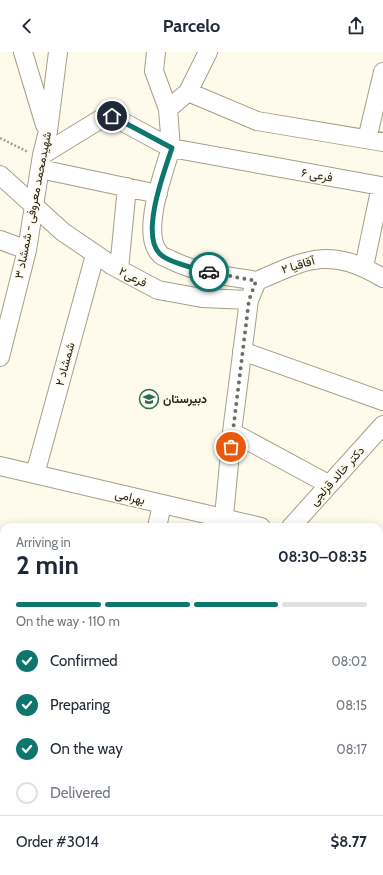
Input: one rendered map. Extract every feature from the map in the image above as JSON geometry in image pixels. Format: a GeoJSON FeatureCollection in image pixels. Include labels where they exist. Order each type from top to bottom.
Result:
{"type":"FeatureCollection","features":[{"type":"Feature","properties":{"kind":"street"},"geometry":{"type":"LineString","coordinates":[[23,52],[48,131]]}},
{"type":"Feature","properties":{"kind":"street","name":"شهیدمحمد معروفی - شمشاد ۳"},"geometry":{"type":"LineString","coordinates":[[0,357],[27,250],[35,207],[41,161],[48,131],[58,52]]}},
{"type":"Feature","properties":{"kind":"street"},"geometry":{"type":"LineString","coordinates":[[156,52],[154,71],[168,109],[172,148],[158,194],[151,236],[160,254],[185,266],[256,281],[249,300],[242,351],[232,432],[224,523]]}},
{"type":"Feature","properties":{"kind":"street"},"geometry":{"type":"LineString","coordinates":[[168,109],[188,92],[208,52]]}},
{"type":"Feature","properties":{"kind":"street"},"geometry":{"type":"LineString","coordinates":[[188,92],[257,121],[375,141],[383,72]]}},
{"type":"Feature","properties":{"kind":"street","name":"فرعی ۶"},"geometry":{"type":"LineString","coordinates":[[41,161],[87,126],[104,117],[112,116],[172,148],[382,183],[364,267]]}},
{"type":"Feature","properties":{"kind":"street"},"geometry":{"type":"LineString","coordinates":[[41,161],[127,187],[158,194]]}},
{"type":"Feature","properties":{"kind":"street"},"geometry":{"type":"LineString","coordinates":[[0,175],[35,207]]}},
{"type":"Feature","properties":{"kind":"street"},"geometry":{"type":"LineString","coordinates":[[119,269],[127,187]]}},
{"type":"Feature","properties":{"kind":"street","name":"فرعی۲"},"geometry":{"type":"LineString","coordinates":[[35,207],[63,232],[95,254],[158,290],[202,298],[249,300]]}},
{"type":"Feature","properties":{"kind":"street"},"geometry":{"type":"LineString","coordinates":[[0,240],[27,250]]}},
{"type":"Feature","properties":{"kind":"street","name":"شمشاد ۲"},"geometry":{"type":"LineString","coordinates":[[35,474],[95,254]]}},
{"type":"Feature","properties":{"kind":"street","name":"آقاقیا ۲"},"geometry":{"type":"LineString","coordinates":[[256,281],[290,266],[316,258],[334,259],[364,267],[383,278]]}},
{"type":"Feature","properties":{"kind":"street"},"geometry":{"type":"LineString","coordinates":[[242,351],[383,400]]}},
{"type":"Feature","properties":{"kind":"street","name":"دکتر خالد قزلجی"},"geometry":{"type":"LineString","coordinates":[[294,523],[328,484],[383,425]]}},
{"type":"Feature","properties":{"kind":"street"},"geometry":{"type":"LineString","coordinates":[[232,432],[328,484]]}},
{"type":"Feature","properties":{"kind":"street","name":"بهرامی"},"geometry":{"type":"LineString","coordinates":[[0,466],[162,505],[224,523]]}},
{"type":"Feature","properties":{"kind":"street"},"geometry":{"type":"LineString","coordinates":[[158,523],[162,505]]}},
{"type":"Feature","properties":{"kind":"path"},"geometry":{"type":"LineString","coordinates":[[0,138],[41,161]]}},
{"type":"Feature","properties":{"kind":"way so far"},"geometry":{"type":"LineString","coordinates":[[209,272],[256,281],[249,300],[231,447]]}},
{"type":"Feature","properties":{"kind":"place","name":"دبیرستان"},"geometry":{"type":"Point","coordinates":[149,399]}},
{"type":"Feature","properties":{"kind":"route"},"geometry":{"type":"LineString","coordinates":[[112,116],[172,148],[158,194],[151,236],[160,254],[185,266],[209,272]]}}]}
